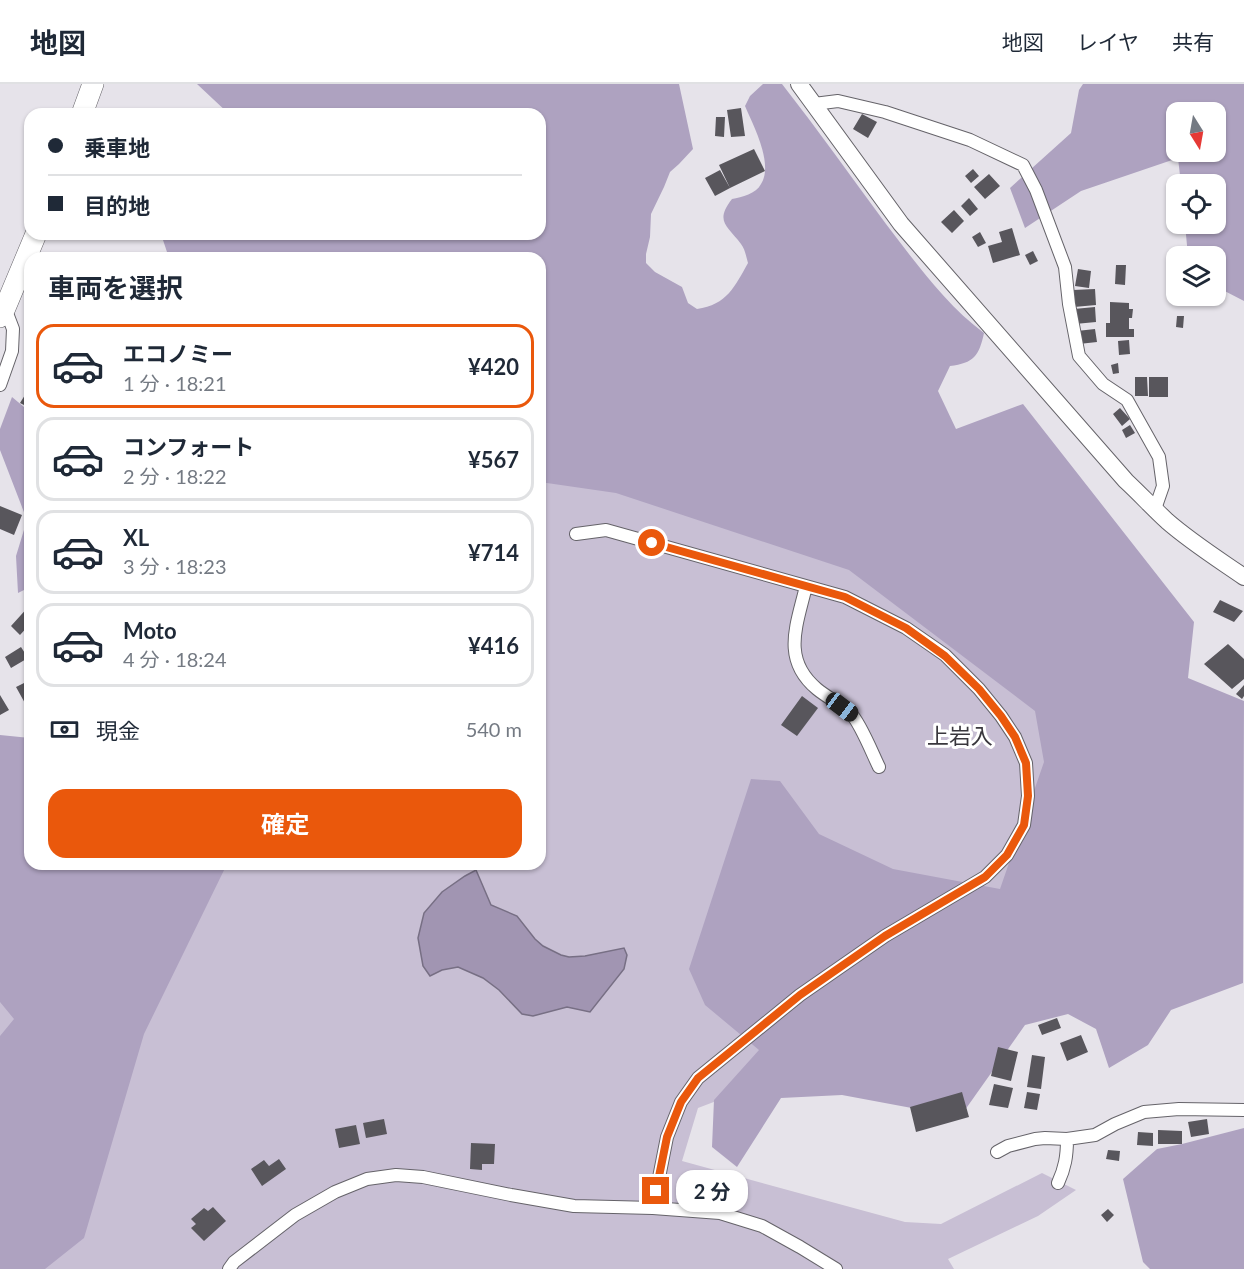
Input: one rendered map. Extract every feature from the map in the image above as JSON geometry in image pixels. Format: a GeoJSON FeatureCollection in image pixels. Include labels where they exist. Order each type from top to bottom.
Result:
{"type":"FeatureCollection","features":[{"type":"Feature","properties":{"kind":"highway"},"geometry":{"type":"LineString","coordinates":[[84,108],[93,84]]}},
{"type":"Feature","properties":{"kind":"highway"},"geometry":{"type":"LineString","coordinates":[[3,312],[24,262]]}},
{"type":"Feature","properties":{"kind":"street"},"geometry":{"type":"LineString","coordinates":[[799,84],[901,224],[1126,481],[1200,548],[1244,577]]}},
{"type":"Feature","properties":{"kind":"street"},"geometry":{"type":"LineString","coordinates":[[814,105],[838,101],[885,112],[970,140],[1023,165],[1036,190],[1065,267],[1078,356],[1103,384],[1128,399],[1159,457],[1163,486],[1155,509]]}},
{"type":"Feature","properties":{"kind":"street"},"geometry":{"type":"LineString","coordinates":[[0,385],[12,351],[13,329],[3,312]]}},
{"type":"Feature","properties":{"kind":"street"},"geometry":{"type":"LineString","coordinates":[[576,534],[606,530],[845,597],[906,628],[945,656],[979,689],[1015,737],[1026,763],[1028,796],[1024,825],[1007,855],[985,877],[885,936],[800,995],[698,1078],[681,1102],[667,1137],[653,1208]]}},
{"type":"Feature","properties":{"kind":"street"},"geometry":{"type":"LineString","coordinates":[[806,586],[795,636],[796,659],[802,675],[853,715],[879,767]]}},
{"type":"Feature","properties":{"kind":"street"},"geometry":{"type":"LineString","coordinates":[[997,1152],[1008,1146],[1035,1139],[1067,1139],[1095,1135],[1144,1112],[1179,1109],[1244,1110]]}},
{"type":"Feature","properties":{"kind":"street"},"geometry":{"type":"LineString","coordinates":[[1058,1184],[1066,1160],[1067,1139]]}},
{"type":"Feature","properties":{"kind":"street"},"geometry":{"type":"LineString","coordinates":[[229,1269],[234,1262],[295,1215],[335,1192],[367,1179],[396,1175],[423,1177],[574,1206],[720,1213],[762,1226],[836,1269]]}},
{"type":"Feature","properties":{"kind":"shaded area"},"geometry":{"type":"Polygon","coordinates":[[[197,84],[679,84],[693,149],[670,172],[651,214],[646,263],[655,272],[682,287],[688,303],[697,309],[723,299],[734,287],[748,263],[742,246],[725,223],[724,213],[732,199],[756,190],[764,176],[764,156],[745,106],[750,96],[763,84],[782,84],[920,268],[956,309],[984,333],[974,357],[965,363],[950,366],[938,391],[956,429],[1023,404],[1194,622],[1188,678],[1244,701],[1243,983],[1171,1010],[1148,1045],[1109,1068],[1096,1029],[1068,1014],[1025,1025],[960,1117],[842,1095],[781,1098],[737,1167],[712,1147],[714,1100],[759,1050],[705,1005],[689,969],[751,779],[780,781],[819,834],[893,869],[1000,889],[1044,762],[1035,711],[849,570],[616,493],[546,483],[546,252],[167,252],[163,240],[546,240],[546,108],[223,108],[197,84]]]}},
{"type":"Feature","properties":{"kind":"shaded area"},"geometry":{"type":"Polygon","coordinates":[[[1083,84],[1244,84],[1244,301],[1226,292],[1226,246],[1187,246],[1186,234],[1226,234],[1226,174],[1180,174],[1178,162],[1226,162],[1226,102],[1166,102],[1166,162],[1081,191],[1025,228],[1010,188],[1071,133],[1079,90],[1083,84]]]}},
{"type":"Feature","properties":{"kind":"shaded area"},"geometry":{"type":"Polygon","coordinates":[[[12,397],[24,407],[24,512],[0,450],[0,429],[12,397]]]}},
{"type":"Feature","properties":{"kind":"shaded area"},"geometry":{"type":"Polygon","coordinates":[[[546,416],[1201,720],[818,1062],[698,1108],[682,1161],[905,1222],[941,1224],[1042,1173],[1076,1190],[1038,1216],[948,1259],[954,1269],[0,1269],[0,978],[62,870],[546,870],[546,416]]]}},
{"type":"Feature","properties":{"kind":"shaded area"},"geometry":{"type":"Polygon","coordinates":[[[24,530],[24,590],[18,593],[16,556],[24,530]]]}},
{"type":"Feature","properties":{"kind":"shaded area"},"geometry":{"type":"Polygon","coordinates":[[[0,735],[24,737],[24,870],[224,870],[144,1034],[84,1238],[45,1269],[0,1269],[0,1036],[14,1019],[0,1002],[0,735]]]}},
{"type":"Feature","properties":{"kind":"shaded area"},"geometry":{"type":"Polygon","coordinates":[[[476,870],[491,905],[517,916],[543,946],[569,957],[624,948],[627,955],[624,969],[590,1012],[567,1007],[533,1016],[522,1014],[499,990],[483,978],[458,967],[442,970],[430,976],[423,966],[418,938],[424,913],[442,892],[476,870]]]}},
{"type":"Feature","properties":{"kind":"shaded area"},"geometry":{"type":"Polygon","coordinates":[[[1244,1128],[1244,1269],[1150,1269],[1143,1262],[1123,1179],[1157,1149],[1244,1128]]]}},
{"type":"Feature","properties":{"kind":"building"},"geometry":{"type":"Polygon","coordinates":[[[741,108],[745,136],[731,137],[727,110],[741,108]]]}},
{"type":"Feature","properties":{"kind":"building"},"geometry":{"type":"Polygon","coordinates":[[[862,114],[877,122],[868,138],[853,129],[862,114]]]}},
{"type":"Feature","properties":{"kind":"building"},"geometry":{"type":"Polygon","coordinates":[[[716,117],[725,117],[724,137],[715,136],[716,117]]]}},
{"type":"Feature","properties":{"kind":"building"},"geometry":{"type":"Polygon","coordinates":[[[754,149],[765,171],[730,188],[719,165],[754,149]]]}},
{"type":"Feature","properties":{"kind":"building"},"geometry":{"type":"Polygon","coordinates":[[[973,169],[979,176],[971,183],[965,176],[973,169]]]}},
{"type":"Feature","properties":{"kind":"building"},"geometry":{"type":"Polygon","coordinates":[[[720,170],[730,188],[715,196],[705,178],[720,170]]]}},
{"type":"Feature","properties":{"kind":"building"},"geometry":{"type":"Polygon","coordinates":[[[989,174],[1000,186],[985,199],[974,187],[989,174]]]}},
{"type":"Feature","properties":{"kind":"building"},"geometry":{"type":"Polygon","coordinates":[[[969,198],[978,209],[970,216],[961,206],[969,198]]]}},
{"type":"Feature","properties":{"kind":"building"},"geometry":{"type":"Polygon","coordinates":[[[954,210],[964,221],[952,233],[941,222],[954,210]]]}},
{"type":"Feature","properties":{"kind":"building"},"geometry":{"type":"Polygon","coordinates":[[[1012,228],[1020,255],[993,263],[988,246],[1002,242],[999,232],[1012,228]]]}},
{"type":"Feature","properties":{"kind":"building"},"geometry":{"type":"Polygon","coordinates":[[[980,232],[986,243],[978,247],[972,237],[980,232]]]}},
{"type":"Feature","properties":{"kind":"building"},"geometry":{"type":"Polygon","coordinates":[[[1033,251],[1038,261],[1030,265],[1025,255],[1033,251]]]}},
{"type":"Feature","properties":{"kind":"building"},"geometry":{"type":"Polygon","coordinates":[[[1116,265],[1126,265],[1125,285],[1115,284],[1116,265]]]}},
{"type":"Feature","properties":{"kind":"building"},"geometry":{"type":"Polygon","coordinates":[[[1078,269],[1091,271],[1089,288],[1075,286],[1078,269]]]}},
{"type":"Feature","properties":{"kind":"building"},"geometry":{"type":"Polygon","coordinates":[[[1095,289],[1096,305],[1074,307],[1073,290],[1095,289]]]}},
{"type":"Feature","properties":{"kind":"building"},"geometry":{"type":"Polygon","coordinates":[[[1110,302],[1129,303],[1129,309],[1133,309],[1132,318],[1129,318],[1129,329],[1134,329],[1134,337],[1106,337],[1106,323],[1110,323],[1110,302]]]}},
{"type":"Feature","properties":{"kind":"building"},"geometry":{"type":"Polygon","coordinates":[[[1095,307],[1096,322],[1075,324],[1074,309],[1095,307]]]}},
{"type":"Feature","properties":{"kind":"building"},"geometry":{"type":"Polygon","coordinates":[[[1177,316],[1184,316],[1183,328],[1176,327],[1177,316]]]}},
{"type":"Feature","properties":{"kind":"building"},"geometry":{"type":"Polygon","coordinates":[[[1095,329],[1097,342],[1079,344],[1077,331],[1095,329]]]}},
{"type":"Feature","properties":{"kind":"building"},"geometry":{"type":"Polygon","coordinates":[[[1129,340],[1130,354],[1119,355],[1118,341],[1129,340]]]}},
{"type":"Feature","properties":{"kind":"building"},"geometry":{"type":"Polygon","coordinates":[[[1118,363],[1119,373],[1113,374],[1111,365],[1118,363]]]}},
{"type":"Feature","properties":{"kind":"building"},"geometry":{"type":"Polygon","coordinates":[[[1135,377],[1147,377],[1148,396],[1135,396],[1135,377]]]}},
{"type":"Feature","properties":{"kind":"building"},"geometry":{"type":"Polygon","coordinates":[[[1149,377],[1168,377],[1168,397],[1149,397],[1149,377]]]}},
{"type":"Feature","properties":{"kind":"building"},"geometry":{"type":"Polygon","coordinates":[[[1120,408],[1130,419],[1122,426],[1113,414],[1120,408]]]}},
{"type":"Feature","properties":{"kind":"building"},"geometry":{"type":"Polygon","coordinates":[[[1130,425],[1135,433],[1126,438],[1122,430],[1130,425]]]}},
{"type":"Feature","properties":{"kind":"building"},"geometry":{"type":"Polygon","coordinates":[[[0,506],[22,515],[14,535],[0,529],[0,506]]]}},
{"type":"Feature","properties":{"kind":"building"},"geometry":{"type":"Polygon","coordinates":[[[1220,600],[1243,611],[1234,622],[1213,612],[1220,600]]]}},
{"type":"Feature","properties":{"kind":"building"},"geometry":{"type":"Polygon","coordinates":[[[24,612],[24,631],[20,635],[11,626],[24,612]]]}},
{"type":"Feature","properties":{"kind":"building"},"geometry":{"type":"Polygon","coordinates":[[[1228,644],[1244,659],[1244,679],[1232,689],[1204,664],[1228,644]]]}},
{"type":"Feature","properties":{"kind":"building"},"geometry":{"type":"Polygon","coordinates":[[[21,647],[24,652],[24,660],[11,668],[5,657],[21,647]]]}},
{"type":"Feature","properties":{"kind":"building"},"geometry":{"type":"Polygon","coordinates":[[[24,683],[24,701],[16,687],[24,683]]]}},
{"type":"Feature","properties":{"kind":"building"},"geometry":{"type":"Polygon","coordinates":[[[1244,685],[1244,696],[1242,699],[1236,694],[1244,685]]]}},
{"type":"Feature","properties":{"kind":"building"},"geometry":{"type":"Polygon","coordinates":[[[0,695],[9,710],[0,715],[0,695]]]}},
{"type":"Feature","properties":{"kind":"building"},"geometry":{"type":"Polygon","coordinates":[[[802,696],[818,708],[797,736],[781,725],[802,696]]]}},
{"type":"Feature","properties":{"kind":"building"},"geometry":{"type":"Polygon","coordinates":[[[1057,1018],[1061,1028],[1042,1035],[1038,1025],[1057,1018]]]}},
{"type":"Feature","properties":{"kind":"building"},"geometry":{"type":"Polygon","coordinates":[[[1081,1035],[1088,1052],[1067,1061],[1060,1043],[1081,1035]]]}},
{"type":"Feature","properties":{"kind":"building"},"geometry":{"type":"Polygon","coordinates":[[[998,1047],[1018,1052],[1011,1081],[991,1076],[998,1047]]]}},
{"type":"Feature","properties":{"kind":"building"},"geometry":{"type":"Polygon","coordinates":[[[1032,1055],[1045,1057],[1041,1089],[1027,1087],[1032,1055]]]}},
{"type":"Feature","properties":{"kind":"building"},"geometry":{"type":"Polygon","coordinates":[[[994,1084],[1013,1088],[1008,1108],[989,1105],[994,1084]]]}},
{"type":"Feature","properties":{"kind":"building"},"geometry":{"type":"Polygon","coordinates":[[[962,1092],[969,1117],[916,1132],[910,1107],[962,1092]]]}},
{"type":"Feature","properties":{"kind":"building"},"geometry":{"type":"Polygon","coordinates":[[[1027,1092],[1040,1094],[1037,1110],[1024,1108],[1027,1092]]]}},
{"type":"Feature","properties":{"kind":"building"},"geometry":{"type":"Polygon","coordinates":[[[384,1119],[387,1134],[366,1138],[363,1123],[384,1119]]]}},
{"type":"Feature","properties":{"kind":"building"},"geometry":{"type":"Polygon","coordinates":[[[1207,1119],[1209,1134],[1191,1137],[1188,1122],[1207,1119]]]}},
{"type":"Feature","properties":{"kind":"building"},"geometry":{"type":"Polygon","coordinates":[[[356,1125],[360,1144],[339,1148],[335,1129],[356,1125]]]}},
{"type":"Feature","properties":{"kind":"building"},"geometry":{"type":"Polygon","coordinates":[[[1158,1130],[1182,1131],[1182,1144],[1158,1144],[1158,1130]]]}},
{"type":"Feature","properties":{"kind":"building"},"geometry":{"type":"Polygon","coordinates":[[[1138,1132],[1153,1133],[1153,1146],[1137,1145],[1138,1132]]]}},
{"type":"Feature","properties":{"kind":"building"},"geometry":{"type":"Polygon","coordinates":[[[471,1143],[495,1144],[494,1164],[482,1164],[482,1170],[470,1169],[471,1143]]]}},
{"type":"Feature","properties":{"kind":"building"},"geometry":{"type":"Polygon","coordinates":[[[1108,1150],[1120,1151],[1119,1161],[1106,1159],[1108,1150]]]}},
{"type":"Feature","properties":{"kind":"building"},"geometry":{"type":"Polygon","coordinates":[[[279,1159],[286,1169],[262,1186],[251,1169],[264,1160],[269,1166],[279,1159]]]}},
{"type":"Feature","properties":{"kind":"building"},"geometry":{"type":"Polygon","coordinates":[[[213,1207],[226,1221],[204,1241],[191,1228],[196,1224],[191,1219],[204,1208],[208,1211],[213,1207]]]}},
{"type":"Feature","properties":{"kind":"building"},"geometry":{"type":"Polygon","coordinates":[[[1108,1209],[1114,1215],[1107,1222],[1101,1215],[1108,1209]]]}},
{"type":"Feature","properties":{"kind":"district","name":"上岩入"},"geometry":{"type":"Point","coordinates":[960,735]}},
{"type":"Feature","properties":{"kind":"route"},"geometry":{"type":"LineString","coordinates":[[652,543],[845,597],[906,628],[945,656],[979,689],[1001,716],[1015,737],[1026,763],[1028,796],[1024,825],[1007,855],[985,877],[885,936],[800,995],[698,1078],[681,1102],[667,1137],[656,1191]]}}]}
